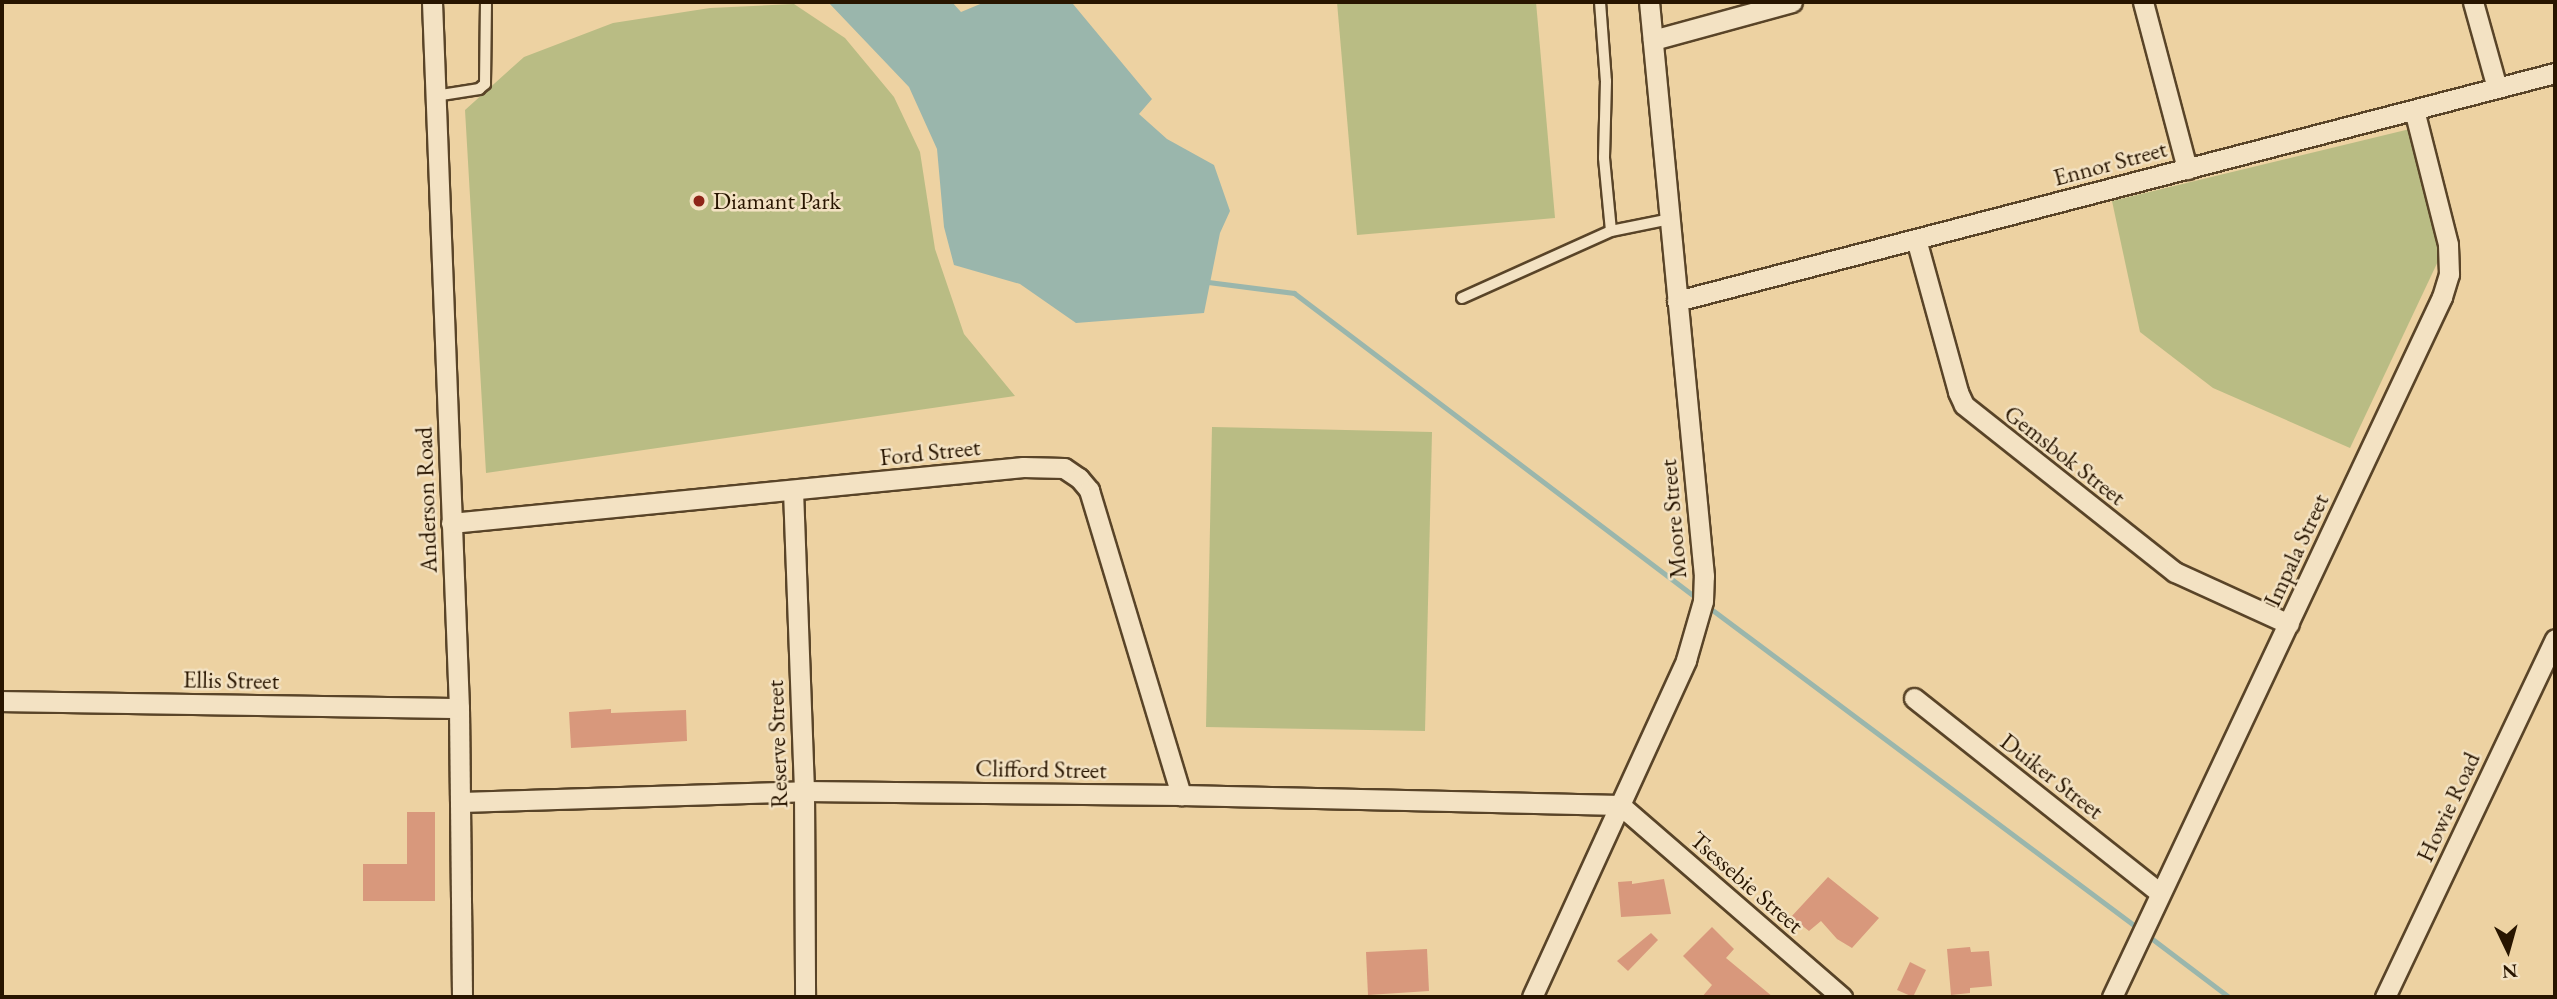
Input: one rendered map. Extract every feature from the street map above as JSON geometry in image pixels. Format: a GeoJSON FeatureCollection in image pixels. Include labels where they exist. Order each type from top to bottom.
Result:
{"type":"FeatureCollection","features":[{"type":"Feature","properties":{"kind":"street","name":"Anderson Road"},"geometry":{"type":"LineString","coordinates":[[432,2],[459,708],[462,997]]}},
{"type":"Feature","properties":{"kind":"street","name":"Moore Street"},"geometry":{"type":"LineString","coordinates":[[1532,997],[1686,660],[1703,601],[1704,576],[1649,2]]}},
{"type":"Feature","properties":{"kind":"street"},"geometry":{"type":"LineString","coordinates":[[1653,40],[1792,2]]}},
{"type":"Feature","properties":{"kind":"street"},"geometry":{"type":"LineString","coordinates":[[2143,2],[2187,169]]}},
{"type":"Feature","properties":{"kind":"street"},"geometry":{"type":"LineString","coordinates":[[2473,2],[2497,88]]}},
{"type":"Feature","properties":{"kind":"street","name":"Ennor Street"},"geometry":{"type":"LineString","coordinates":[[1677,301],[2555,73]]}},
{"type":"Feature","properties":{"kind":"street","name":"Impala Street"},"geometry":{"type":"LineString","coordinates":[[2112,997],[2159,892],[2442,298],[2449,274],[2448,244],[2414,110]]}},
{"type":"Feature","properties":{"kind":"street","name":"Gemsbok Street"},"geometry":{"type":"LineString","coordinates":[[1916,239],[1958,393],[1964,405],[2175,572],[2289,624]]}},
{"type":"Feature","properties":{"kind":"street","name":"Ford Street"},"geometry":{"type":"LineString","coordinates":[[451,523],[1023,467],[1064,468],[1079,478],[1089,490],[1181,795]]}},
{"type":"Feature","properties":{"kind":"street","name":"Reserve Street"},"geometry":{"type":"LineString","coordinates":[[793,490],[804,791],[805,997]]}},
{"type":"Feature","properties":{"kind":"street","name":"Howie Road"},"geometry":{"type":"LineString","coordinates":[[2385,997],[2555,639]]}},
{"type":"Feature","properties":{"kind":"street","name":"Duiker Street"},"geometry":{"type":"LineString","coordinates":[[1914,698],[2159,892]]}},
{"type":"Feature","properties":{"kind":"street","name":"Ellis Street"},"geometry":{"type":"LineString","coordinates":[[2,701],[459,708]]}},
{"type":"Feature","properties":{"kind":"street","name":"Clifford Street"},"geometry":{"type":"LineString","coordinates":[[461,802],[804,791],[1181,795],[1620,805]]}},
{"type":"Feature","properties":{"kind":"street","name":"Tsessebie Street"},"geometry":{"type":"LineString","coordinates":[[1620,805],[1842,997]]}},
{"type":"Feature","properties":{"kind":"lane"},"geometry":{"type":"LineString","coordinates":[[435,96],[479,89],[485,84],[486,2]]}},
{"type":"Feature","properties":{"kind":"lane"},"geometry":{"type":"LineString","coordinates":[[1600,2],[1606,81],[1604,158],[1611,231]]}},
{"type":"Feature","properties":{"kind":"lane"},"geometry":{"type":"LineString","coordinates":[[1462,298],[1611,231],[1670,219]]}},
{"type":"Feature","properties":{"kind":"green space"},"geometry":{"type":"Polygon","coordinates":[[[1337,2],[1536,2],[1555,218],[1357,235],[1337,2]]]}},
{"type":"Feature","properties":{"kind":"green space","name":"Diamant Park"},"geometry":{"type":"Polygon","coordinates":[[[794,4],[845,38],[894,97],[920,152],[935,249],[964,334],[1015,396],[486,473],[465,110],[524,57],[613,23],[710,8],[794,4]]]}},
{"type":"Feature","properties":{"kind":"green space"},"geometry":{"type":"Polygon","coordinates":[[[2414,128],[2440,257],[2350,448],[2213,388],[2140,332],[2112,201],[2414,128]]]}},
{"type":"Feature","properties":{"kind":"green space"},"geometry":{"type":"Polygon","coordinates":[[[1212,427],[1432,432],[1425,731],[1206,727],[1212,427]]]}},
{"type":"Feature","properties":{"kind":"water"},"geometry":{"type":"Polygon","coordinates":[[[828,2],[952,2],[961,12],[985,2],[1073,4],[1152,99],[1139,114],[1167,139],[1214,165],[1230,211],[1220,233],[1204,313],[1076,323],[1020,284],[954,265],[944,227],[937,149],[909,87],[828,2]]]}},
{"type":"Feature","properties":{"kind":"building"},"geometry":{"type":"Polygon","coordinates":[[[611,709],[611,713],[686,710],[687,741],[571,748],[569,712],[611,709]]]}},
{"type":"Feature","properties":{"kind":"building"},"geometry":{"type":"Polygon","coordinates":[[[407,812],[435,812],[435,901],[363,901],[363,864],[407,864],[407,812]]]}},
{"type":"Feature","properties":{"kind":"building"},"geometry":{"type":"Polygon","coordinates":[[[1828,877],[1879,918],[1852,948],[1837,939],[1821,921],[1809,931],[1791,917],[1828,877]]]}},
{"type":"Feature","properties":{"kind":"building"},"geometry":{"type":"Polygon","coordinates":[[[1664,879],[1671,914],[1621,917],[1618,882],[1632,881],[1632,884],[1664,879]]]}},
{"type":"Feature","properties":{"kind":"building"},"geometry":{"type":"Polygon","coordinates":[[[1712,927],[1734,949],[1726,958],[1773,997],[1702,997],[1712,985],[1683,956],[1712,927]]]}},
{"type":"Feature","properties":{"kind":"building"},"geometry":{"type":"Polygon","coordinates":[[[1651,933],[1658,940],[1628,971],[1617,961],[1651,933]]]}},
{"type":"Feature","properties":{"kind":"building"},"geometry":{"type":"Polygon","coordinates":[[[1970,947],[1971,952],[1989,951],[1992,986],[1970,988],[1970,993],[1951,995],[1947,949],[1970,947]]]}},
{"type":"Feature","properties":{"kind":"building"},"geometry":{"type":"Polygon","coordinates":[[[1427,949],[1429,991],[1368,995],[1366,952],[1427,949]]]}},
{"type":"Feature","properties":{"kind":"building"},"geometry":{"type":"Polygon","coordinates":[[[1910,962],[1926,970],[1913,997],[1897,990],[1910,962]]]}},
{"type":"Feature","properties":{"kind":"waterway"},"geometry":{"type":"LineString","coordinates":[[1208,282],[1294,293],[1699,600]]}},
{"type":"Feature","properties":{"kind":"waterway"},"geometry":{"type":"LineString","coordinates":[[1707,606],[2139,929]]}},
{"type":"Feature","properties":{"kind":"waterway"},"geometry":{"type":"LineString","coordinates":[[2147,935],[2229,997]]}},
{"type":"Feature","properties":{"kind":"place","name":"Diamant Park"},"geometry":{"type":"Point","coordinates":[699,201]}}]}
